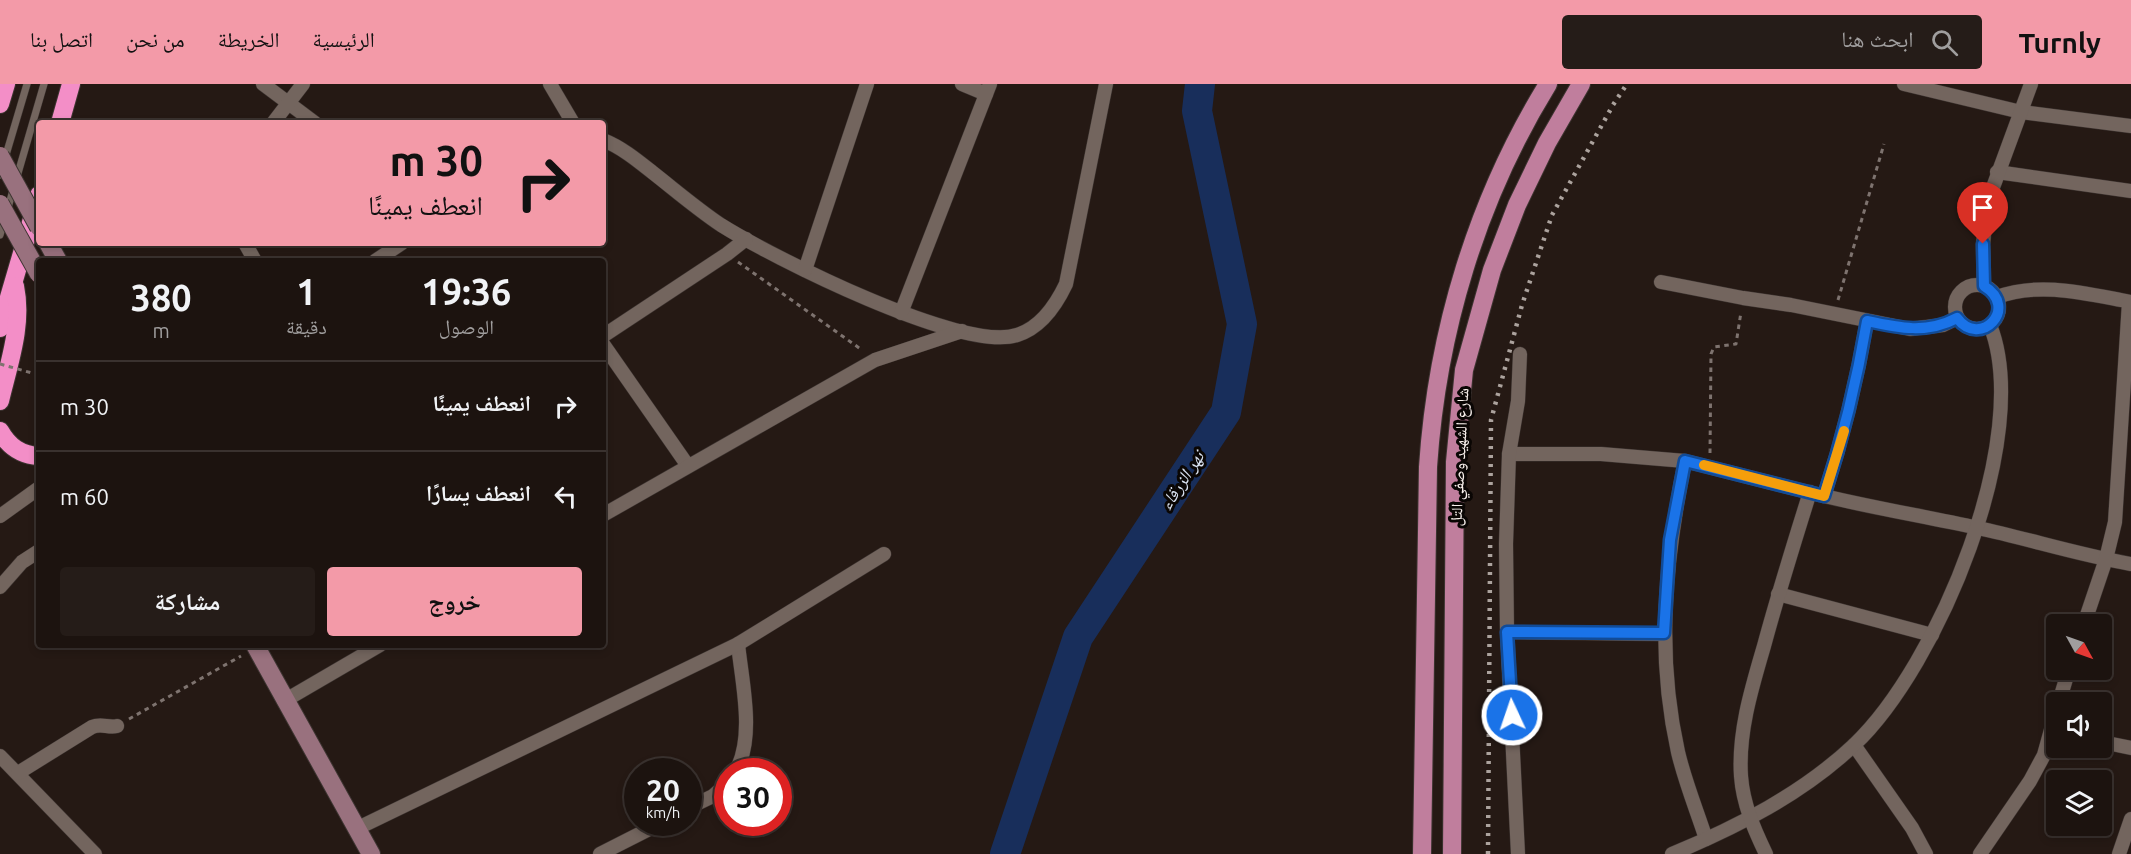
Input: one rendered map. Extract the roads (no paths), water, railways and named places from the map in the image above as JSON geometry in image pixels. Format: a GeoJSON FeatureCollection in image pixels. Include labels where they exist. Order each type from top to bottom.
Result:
{"type":"FeatureCollection","features":[{"type":"Feature","properties":{"kind":"highway"},"geometry":{"type":"LineString","coordinates":[[0,104],[6,84]]}},
{"type":"Feature","properties":{"kind":"highway"},"geometry":{"type":"LineString","coordinates":[[61,120],[71,84]]}},
{"type":"Feature","properties":{"kind":"highway"},"geometry":{"type":"LineString","coordinates":[[0,328],[36,205]]}},
{"type":"Feature","properties":{"kind":"highway"},"geometry":{"type":"LineString","coordinates":[[0,401],[18,324],[18,301],[14,281]]}},
{"type":"Feature","properties":{"kind":"highway"},"geometry":{"type":"LineString","coordinates":[[0,431],[18,452],[36,455]]}},
{"type":"Feature","properties":{"kind":"main road","name":"شارع الشهيد وصفي التل"},"geometry":{"type":"LineString","coordinates":[[1422,854],[1428,467],[1431,419],[1461,276],[1494,186],[1548,84]]}},
{"type":"Feature","properties":{"kind":"main road","name":"شارع الشهيد وصفي التل"},"geometry":{"type":"LineString","coordinates":[[1452,854],[1455,462],[1464,370],[1492,270],[1517,205],[1547,142],[1581,84]]}},
{"type":"Feature","properties":{"kind":"street"},"geometry":{"type":"LineString","coordinates":[[263,84],[311,120]]}},
{"type":"Feature","properties":{"kind":"street"},"geometry":{"type":"LineString","coordinates":[[275,120],[303,84]]}},
{"type":"Feature","properties":{"kind":"street"},"geometry":{"type":"LineString","coordinates":[[550,84],[571,120]]}},
{"type":"Feature","properties":{"kind":"street"},"geometry":{"type":"LineString","coordinates":[[805,270],[867,84]]}},
{"type":"Feature","properties":{"kind":"street"},"geometry":{"type":"LineString","coordinates":[[901,313],[988,89],[962,84]]}},
{"type":"Feature","properties":{"kind":"street"},"geometry":{"type":"LineString","coordinates":[[606,141],[620,148],[642,164],[699,210],[746,239],[805,270],[901,313],[962,331],[1002,338],[1017,335],[1044,318],[1059,299],[1066,284],[1106,84]]}},
{"type":"Feature","properties":{"kind":"street"},"geometry":{"type":"LineString","coordinates":[[1904,84],[2021,112],[2131,126]]}},
{"type":"Feature","properties":{"kind":"street"},"geometry":{"type":"LineString","coordinates":[[1964,98],[1968,84]]}},
{"type":"Feature","properties":{"kind":"street"},"geometry":{"type":"LineString","coordinates":[[1984,286],[1984,221],[1997,172],[2031,84]]}},
{"type":"Feature","properties":{"kind":"street"},"geometry":{"type":"LineString","coordinates":[[0,156],[36,222]]}},
{"type":"Feature","properties":{"kind":"street"},"geometry":{"type":"LineString","coordinates":[[1997,172],[2131,191]]}},
{"type":"Feature","properties":{"kind":"street"},"geometry":{"type":"LineString","coordinates":[[0,204],[36,269]]}},
{"type":"Feature","properties":{"kind":"street"},"geometry":{"type":"LineString","coordinates":[[606,334],[746,239]]}},
{"type":"Feature","properties":{"kind":"street"},"geometry":{"type":"LineString","coordinates":[[380,258],[398,246]]}},
{"type":"Feature","properties":{"kind":"street"},"geometry":{"type":"LineString","coordinates":[[1661,282],[1917,330],[1942,325],[1957,318]]}},
{"type":"Feature","properties":{"kind":"street"},"geometry":{"type":"LineString","coordinates":[[1969,286],[1984,286],[1997,297],[1999,308],[1990,325],[1981,329],[1971,328],[1957,318],[1954,304],[1957,296],[1969,286]]}},
{"type":"Feature","properties":{"kind":"street"},"geometry":{"type":"LineString","coordinates":[[1997,297],[2029,289],[2051,288],[2130,302],[2122,393],[2118,503],[2112,541],[2087,614]]}},
{"type":"Feature","properties":{"kind":"street"},"geometry":{"type":"LineString","coordinates":[[1824,496],[1839,451],[1856,383],[1867,321]]}},
{"type":"Feature","properties":{"kind":"street"},"geometry":{"type":"LineString","coordinates":[[1672,854],[1749,818],[1821,773],[1854,745],[1888,707],[1909,678],[1953,594],[1977,528],[1996,441],[1999,411],[2001,368],[1997,343],[1990,325]]}},
{"type":"Feature","properties":{"kind":"street"},"geometry":{"type":"LineString","coordinates":[[606,513],[875,360],[962,331]]}},
{"type":"Feature","properties":{"kind":"street"},"geometry":{"type":"LineString","coordinates":[[606,348],[688,466]]}},
{"type":"Feature","properties":{"kind":"street"},"geometry":{"type":"LineString","coordinates":[[1518,854],[1507,632],[1506,544],[1509,454],[1518,401],[1520,354]]}},
{"type":"Feature","properties":{"kind":"street"},"geometry":{"type":"LineString","coordinates":[[1509,454],[1601,454],[1708,465],[1874,508],[1977,528],[2131,564]]}},
{"type":"Feature","properties":{"kind":"street"},"geometry":{"type":"LineString","coordinates":[[1685,461],[1670,540],[1664,633],[1668,687],[1677,745],[1706,839]]}},
{"type":"Feature","properties":{"kind":"street"},"geometry":{"type":"LineString","coordinates":[[0,516],[36,490]]}},
{"type":"Feature","properties":{"kind":"street"},"geometry":{"type":"LineString","coordinates":[[1766,854],[1749,818],[1741,776],[1745,719],[1778,594],[1810,492]]}},
{"type":"Feature","properties":{"kind":"street"},"geometry":{"type":"LineString","coordinates":[[0,587],[22,562],[36,553]]}},
{"type":"Feature","properties":{"kind":"street"},"geometry":{"type":"LineString","coordinates":[[358,828],[738,644],[884,554]]}},
{"type":"Feature","properties":{"kind":"street"},"geometry":{"type":"LineString","coordinates":[[1778,594],[1932,635]]}},
{"type":"Feature","properties":{"kind":"street"},"geometry":{"type":"LineString","coordinates":[[1507,632],[1664,633]]}},
{"type":"Feature","properties":{"kind":"street"},"geometry":{"type":"LineString","coordinates":[[738,644],[746,729],[746,745],[741,758]]}},
{"type":"Feature","properties":{"kind":"street"},"geometry":{"type":"LineString","coordinates":[[256,648],[371,854]]}},
{"type":"Feature","properties":{"kind":"street"},"geometry":{"type":"LineString","coordinates":[[284,700],[375,648]]}},
{"type":"Feature","properties":{"kind":"street"},"geometry":{"type":"LineString","coordinates":[[18,773],[92,727],[100,724],[117,726]]}},
{"type":"Feature","properties":{"kind":"street"},"geometry":{"type":"LineString","coordinates":[[2112,744],[2131,748]]}},
{"type":"Feature","properties":{"kind":"street"},"geometry":{"type":"LineString","coordinates":[[1854,745],[1912,828],[1926,854]]}},
{"type":"Feature","properties":{"kind":"street"},"geometry":{"type":"LineString","coordinates":[[1980,854],[2030,781],[2046,751]]}},
{"type":"Feature","properties":{"kind":"street"},"geometry":{"type":"LineString","coordinates":[[0,756],[95,854]]}},
{"type":"Feature","properties":{"kind":"street"},"geometry":{"type":"LineString","coordinates":[[2119,854],[2131,819]]}},
{"type":"Feature","properties":{"kind":"street"},"geometry":{"type":"LineString","coordinates":[[600,854],[636,836]]}},
{"type":"Feature","properties":{"kind":"street"},"geometry":{"type":"LineString","coordinates":[[632,838],[633,854]]}},
{"type":"Feature","properties":{"kind":"lane"},"geometry":{"type":"LineString","coordinates":[[0,175],[27,84]]}},
{"type":"Feature","properties":{"kind":"lane"},"geometry":{"type":"LineString","coordinates":[[0,235],[44,84]]}},
{"type":"Feature","properties":{"kind":"waterway","name":"نهر الزرقاء"},"geometry":{"type":"LineString","coordinates":[[1005,854],[1078,637],[1226,412],[1242,324],[1197,111],[1200,84]]}},
{"type":"Feature","properties":{"kind":"railway"},"geometry":{"type":"LineString","coordinates":[[1488,854],[1491,420],[1522,305],[1552,215],[1627,84]]}}]}
